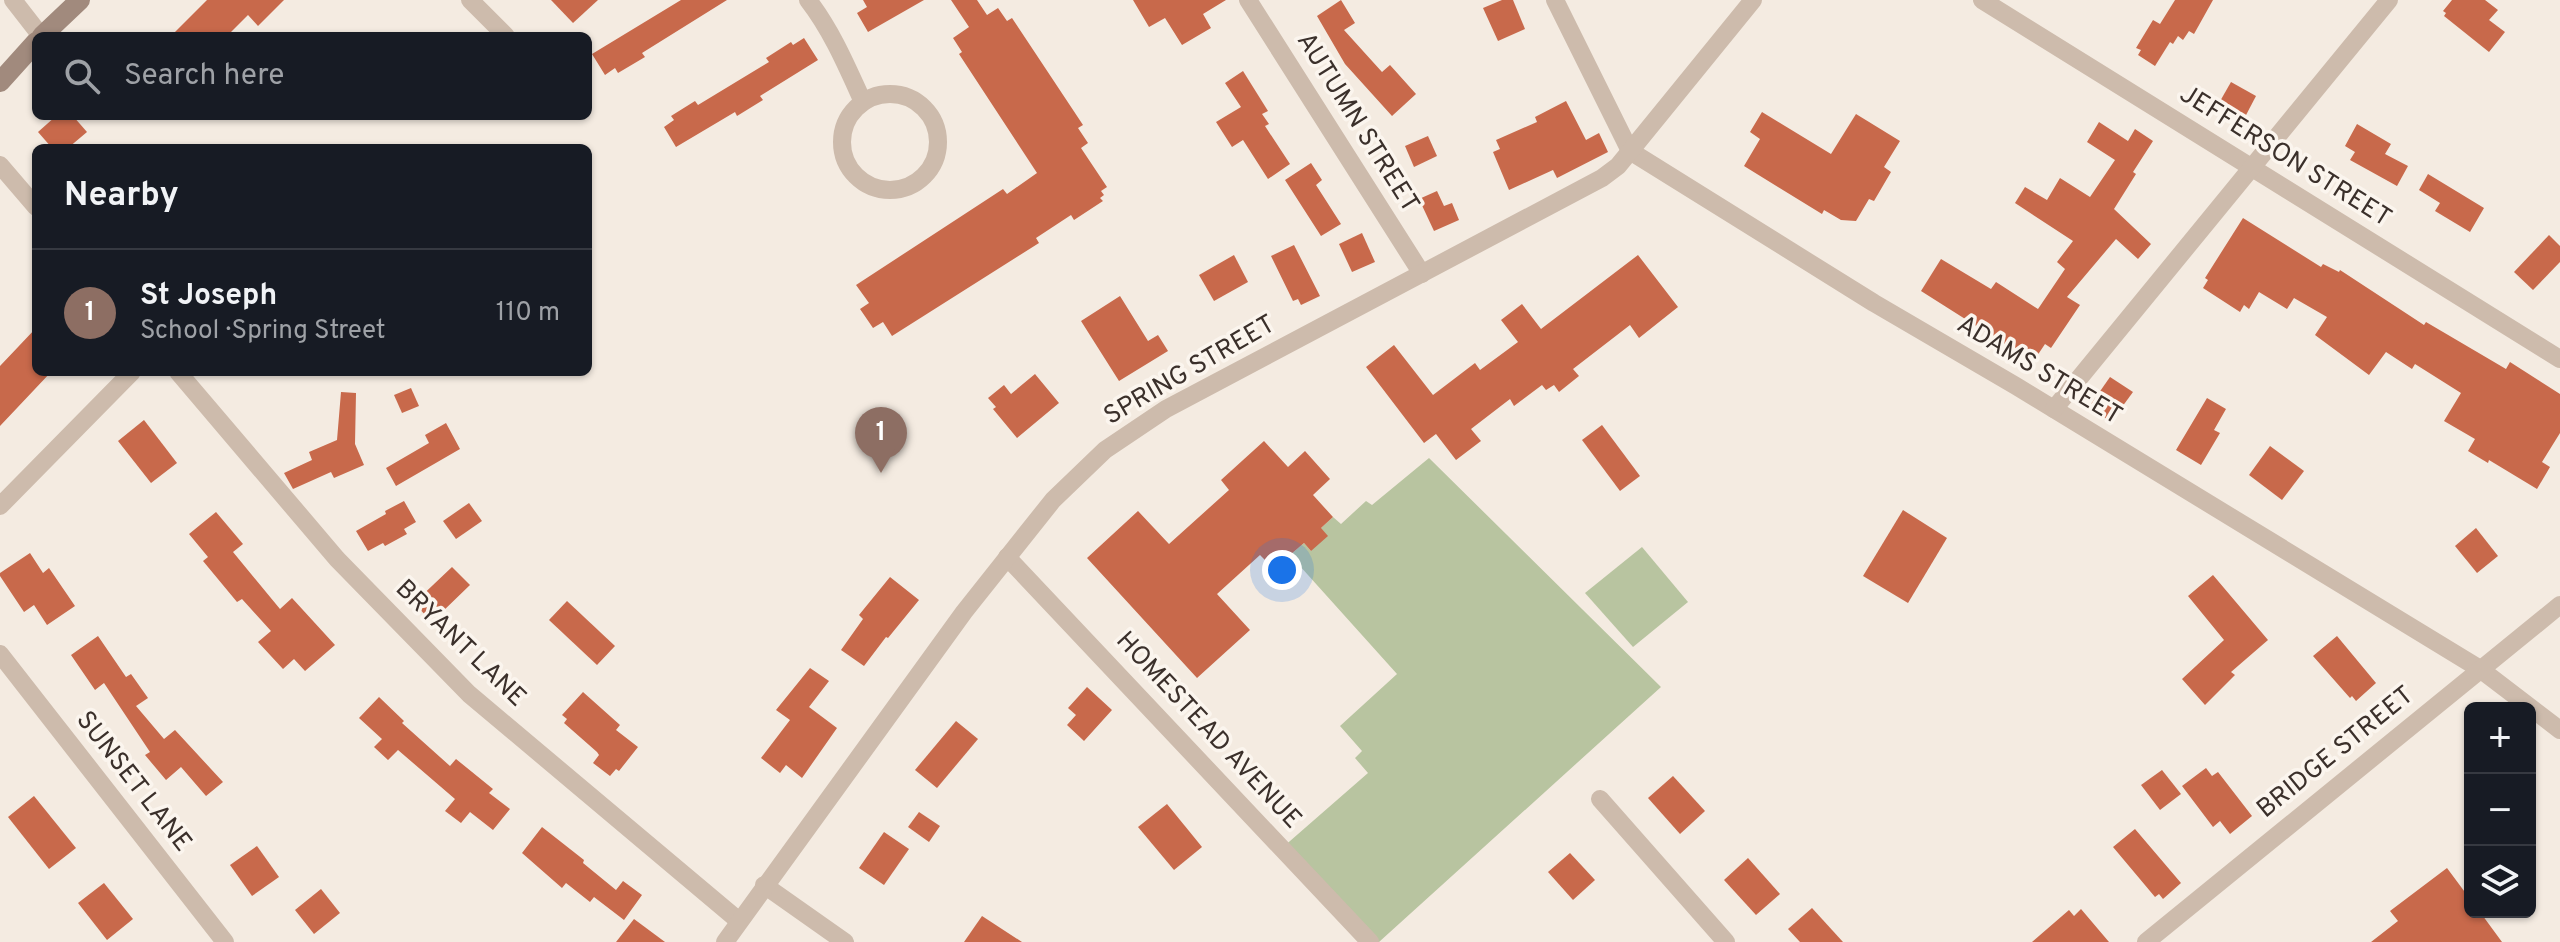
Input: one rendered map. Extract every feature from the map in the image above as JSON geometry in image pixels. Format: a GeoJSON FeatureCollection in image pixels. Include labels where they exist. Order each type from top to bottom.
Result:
{"type":"FeatureCollection","features":[{"type":"Feature","properties":{"kind":"main road"},"geometry":{"type":"LineString","coordinates":[[45,32],[80,0]]}},
{"type":"Feature","properties":{"kind":"main road"},"geometry":{"type":"LineString","coordinates":[[0,82],[32,46]]}},
{"type":"Feature","properties":{"kind":"street"},"geometry":{"type":"LineString","coordinates":[[13,0],[38,32]]}},
{"type":"Feature","properties":{"kind":"street"},"geometry":{"type":"LineString","coordinates":[[470,0],[502,32]]}},
{"type":"Feature","properties":{"kind":"street"},"geometry":{"type":"LineString","coordinates":[[808,0],[844,59],[863,102]]}},
{"type":"Feature","properties":{"kind":"street","name":"AUTUMN STREET"},"geometry":{"type":"LineString","coordinates":[[1248,0],[1422,274]]}},
{"type":"Feature","properties":{"kind":"street"},"geometry":{"type":"LineString","coordinates":[[1555,0],[1630,151]]}},
{"type":"Feature","properties":{"kind":"street","name":"SPRING STREET"},"geometry":{"type":"LineString","coordinates":[[725,942],[926,663],[1007,557],[1078,474],[1133,430],[1202,388],[1586,188],[1618,166],[1753,0]]}},
{"type":"Feature","properties":{"kind":"street","name":"JEFFERSON STREET"},"geometry":{"type":"LineString","coordinates":[[1982,0],[2560,359]]}},
{"type":"Feature","properties":{"kind":"street"},"geometry":{"type":"LineString","coordinates":[[2054,409],[2389,0]]}},
{"type":"Feature","properties":{"kind":"street"},"geometry":{"type":"LineString","coordinates":[[893,94],[909,98],[922,106],[932,119],[937,134],[933,164],[923,177],[910,186],[895,190],[879,189],[864,183],[848,165],[841,143],[844,127],[851,113],[863,102],[878,95],[893,94]]}},
{"type":"Feature","properties":{"kind":"street","name":"ADAMS STREET"},"geometry":{"type":"LineString","coordinates":[[1630,151],[1874,303],[2480,669],[2560,730]]}},
{"type":"Feature","properties":{"kind":"street"},"geometry":{"type":"LineString","coordinates":[[0,165],[32,202]]}},
{"type":"Feature","properties":{"kind":"street"},"geometry":{"type":"LineString","coordinates":[[0,506],[128,376]]}},
{"type":"Feature","properties":{"kind":"street","name":"BRYANT LANE"},"geometry":{"type":"LineString","coordinates":[[181,376],[337,559],[469,694],[739,921]]}},
{"type":"Feature","properties":{"kind":"street","name":"HOMESTEAD AVENUE"},"geometry":{"type":"LineString","coordinates":[[1007,557],[1370,942]]}},
{"type":"Feature","properties":{"kind":"street","name":"BRIDGE STREET"},"geometry":{"type":"LineString","coordinates":[[2146,942],[2560,605]]}},
{"type":"Feature","properties":{"kind":"street","name":"SUNSET LANE"},"geometry":{"type":"LineString","coordinates":[[0,654],[225,942]]}},
{"type":"Feature","properties":{"kind":"street"},"geometry":{"type":"LineString","coordinates":[[1600,799],[1726,942]]}},
{"type":"Feature","properties":{"kind":"street"},"geometry":{"type":"LineString","coordinates":[[764,885],[845,942]]}},
{"type":"Feature","properties":{"kind":"green space"},"geometry":{"type":"Polygon","coordinates":[[[1429,458],[1661,687],[1379,942],[1370,942],[1282,848],[1368,773],[1355,758],[1362,751],[1340,726],[1397,674],[1290,555],[1304,543],[1311,551],[1321,528],[1333,517],[1341,524],[1366,501],[1372,505],[1429,458]]]}},
{"type":"Feature","properties":{"kind":"green space"},"geometry":{"type":"Polygon","coordinates":[[[1642,547],[1688,602],[1633,647],[1585,593],[1642,547]]]}},
{"type":"Feature","properties":{"kind":"building"},"geometry":{"type":"Polygon","coordinates":[[[207,0],[284,0],[258,26],[248,15],[231,32],[175,32],[207,0]]]}},
{"type":"Feature","properties":{"kind":"building"},"geometry":{"type":"Polygon","coordinates":[[[551,0],[598,0],[573,23],[551,0]]]}},
{"type":"Feature","properties":{"kind":"building"},"geometry":{"type":"Polygon","coordinates":[[[681,0],[727,0],[642,53],[645,57],[618,73],[615,68],[605,75],[592,54],[681,0]]]}},
{"type":"Feature","properties":{"kind":"building"},"geometry":{"type":"Polygon","coordinates":[[[863,0],[924,0],[868,32],[857,13],[867,7],[863,0]]]}},
{"type":"Feature","properties":{"kind":"building"},"geometry":{"type":"Polygon","coordinates":[[[951,0],[977,0],[987,15],[998,8],[1007,21],[1012,18],[1083,125],[1078,128],[1088,143],[1081,148],[1107,187],[1101,191],[1103,201],[1074,220],[1071,215],[1036,238],[1039,243],[892,336],[883,322],[873,328],[860,309],[869,303],[856,285],[1003,189],[1007,194],[1037,173],[959,54],[962,52],[953,38],[969,27],[951,0]]]}},
{"type":"Feature","properties":{"kind":"building"},"geometry":{"type":"Polygon","coordinates":[[[1133,0],[1226,0],[1203,14],[1211,28],[1182,45],[1165,18],[1149,27],[1133,0]]]}},
{"type":"Feature","properties":{"kind":"building"},"geometry":{"type":"Polygon","coordinates":[[[1341,0],[1355,23],[1344,30],[1382,72],[1390,65],[1416,94],[1392,116],[1345,64],[1317,16],[1341,0]]]}},
{"type":"Feature","properties":{"kind":"building"},"geometry":{"type":"Polygon","coordinates":[[[1502,0],[1513,0],[1525,29],[1498,41],[1483,8],[1502,0]]]}},
{"type":"Feature","properties":{"kind":"building"},"geometry":{"type":"Polygon","coordinates":[[[2175,0],[2213,0],[2194,34],[2189,31],[2183,40],[2178,36],[2173,44],[2170,42],[2155,66],[2138,55],[2141,50],[2136,48],[2153,20],[2160,24],[2175,0]]]}},
{"type":"Feature","properties":{"kind":"building"},"geometry":{"type":"Polygon","coordinates":[[[2452,0],[2485,0],[2498,10],[2489,20],[2505,32],[2489,52],[2444,16],[2446,13],[2443,11],[2452,0]]]}},
{"type":"Feature","properties":{"kind":"building"},"geometry":{"type":"Polygon","coordinates":[[[804,38],[818,60],[760,96],[763,100],[737,116],[735,112],[676,147],[664,127],[674,120],[671,116],[695,101],[698,105],[769,62],[766,58],[791,42],[793,45],[804,38]]]}},
{"type":"Feature","properties":{"kind":"building"},"geometry":{"type":"Polygon","coordinates":[[[1243,71],[1268,111],[1262,114],[1269,124],[1265,126],[1290,164],[1268,179],[1243,140],[1232,147],[1216,122],[1241,107],[1225,83],[1243,71]]]}},
{"type":"Feature","properties":{"kind":"building"},"geometry":{"type":"Polygon","coordinates":[[[2231,82],[2256,96],[2245,117],[2219,103],[2231,82]]]}},
{"type":"Feature","properties":{"kind":"building"},"geometry":{"type":"Polygon","coordinates":[[[1566,101],[1586,140],[1599,133],[1608,152],[1557,178],[1553,170],[1509,190],[1493,152],[1500,149],[1496,140],[1537,122],[1535,117],[1566,101]]]}},
{"type":"Feature","properties":{"kind":"building"},"geometry":{"type":"Polygon","coordinates":[[[1762,112],[1831,154],[1856,114],[1900,141],[1884,167],[1891,172],[1874,201],[1869,199],[1856,221],[1841,220],[1824,210],[1822,214],[1744,166],[1760,139],[1750,132],[1762,112]]]}},
{"type":"Feature","properties":{"kind":"building"},"geometry":{"type":"Polygon","coordinates":[[[52,120],[76,120],[87,132],[73,144],[48,144],[38,132],[52,120]]]}},
{"type":"Feature","properties":{"kind":"building"},"geometry":{"type":"Polygon","coordinates":[[[2099,122],[2128,141],[2135,129],[2153,141],[2114,209],[2151,244],[2138,259],[2116,239],[2067,297],[2080,305],[2051,348],[2045,344],[2033,362],[1921,291],[1941,259],[1991,289],[1996,282],[2038,309],[2065,269],[2057,262],[2073,241],[2015,203],[2025,187],[2047,200],[2060,178],[2090,197],[2115,160],[2087,142],[2099,122]]]}},
{"type":"Feature","properties":{"kind":"building"},"geometry":{"type":"Polygon","coordinates":[[[2357,124],[2391,144],[2385,154],[2408,166],[2397,186],[2350,160],[2355,152],[2345,146],[2357,124]]]}},
{"type":"Feature","properties":{"kind":"building"},"geometry":{"type":"Polygon","coordinates":[[[1428,136],[1437,156],[1414,167],[1405,146],[1428,136]]]}},
{"type":"Feature","properties":{"kind":"building"},"geometry":{"type":"Polygon","coordinates":[[[1311,163],[1322,180],[1316,185],[1341,224],[1321,236],[1285,180],[1311,163]]]}},
{"type":"Feature","properties":{"kind":"building"},"geometry":{"type":"Polygon","coordinates":[[[2428,174],[2484,208],[2470,232],[2435,211],[2440,203],[2419,190],[2428,174]]]}},
{"type":"Feature","properties":{"kind":"building"},"geometry":{"type":"Polygon","coordinates":[[[1437,191],[1444,206],[1452,203],[1459,220],[1434,231],[1419,199],[1437,191]]]}},
{"type":"Feature","properties":{"kind":"building"},"geometry":{"type":"Polygon","coordinates":[[[2243,218],[2321,267],[2323,264],[2340,270],[2424,325],[2426,322],[2506,369],[2510,362],[2560,394],[2560,433],[2542,462],[2550,467],[2537,489],[2468,451],[2475,439],[2444,421],[2461,393],[2415,364],[2412,369],[2386,352],[2369,375],[2315,335],[2327,317],[2294,298],[2287,309],[2259,292],[2249,309],[2244,305],[2240,312],[2203,288],[2208,280],[2205,278],[2243,218]]]}},
{"type":"Feature","properties":{"kind":"building"},"geometry":{"type":"Polygon","coordinates":[[[1362,233],[1375,262],[1352,272],[1339,244],[1362,233]]]}},
{"type":"Feature","properties":{"kind":"building"},"geometry":{"type":"Polygon","coordinates":[[[2549,235],[2560,246],[2560,262],[2533,290],[2514,272],[2549,235]]]}},
{"type":"Feature","properties":{"kind":"building"},"geometry":{"type":"Polygon","coordinates":[[[1294,245],[1320,296],[1301,305],[1298,299],[1293,301],[1271,256],[1294,245]]]}},
{"type":"Feature","properties":{"kind":"building"},"geometry":{"type":"Polygon","coordinates":[[[1234,255],[1248,282],[1214,301],[1199,275],[1234,255]]]}},
{"type":"Feature","properties":{"kind":"building"},"geometry":{"type":"Polygon","coordinates":[[[1638,255],[1678,307],[1639,338],[1630,325],[1573,369],[1579,376],[1559,392],[1554,385],[1546,390],[1542,385],[1514,406],[1510,399],[1471,429],[1481,441],[1456,460],[1436,434],[1424,443],[1366,367],[1394,345],[1433,395],[1475,363],[1480,370],[1518,342],[1501,320],[1522,304],[1541,329],[1638,255]]]}},
{"type":"Feature","properties":{"kind":"building"},"geometry":{"type":"Polygon","coordinates":[[[1120,296],[1148,341],[1158,335],[1168,351],[1119,381],[1081,321],[1120,296]]]}},
{"type":"Feature","properties":{"kind":"building"},"geometry":{"type":"Polygon","coordinates":[[[32,332],[32,376],[47,376],[0,426],[0,366],[32,332]]]}},
{"type":"Feature","properties":{"kind":"building"},"geometry":{"type":"Polygon","coordinates":[[[1035,374],[1059,403],[1017,438],[993,409],[996,407],[988,398],[1004,385],[1011,394],[1035,374]]]}},
{"type":"Feature","properties":{"kind":"building"},"geometry":{"type":"Polygon","coordinates":[[[2110,377],[2133,392],[2111,422],[2089,407],[2110,377]]]}},
{"type":"Feature","properties":{"kind":"building"},"geometry":{"type":"Polygon","coordinates":[[[411,388],[419,406],[402,413],[394,395],[411,388]]]}},
{"type":"Feature","properties":{"kind":"building"},"geometry":{"type":"Polygon","coordinates":[[[341,392],[356,393],[355,444],[364,465],[334,478],[331,472],[293,489],[284,473],[312,460],[309,452],[337,440],[341,392]]]}},
{"type":"Feature","properties":{"kind":"building"},"geometry":{"type":"Polygon","coordinates":[[[2207,398],[2226,409],[2214,430],[2220,433],[2201,465],[2176,450],[2207,398]]]}},
{"type":"Feature","properties":{"kind":"building"},"geometry":{"type":"Polygon","coordinates":[[[144,420],[177,463],[151,483],[118,441],[144,420]]]}},
{"type":"Feature","properties":{"kind":"building"},"geometry":{"type":"Polygon","coordinates":[[[446,423],[460,449],[396,486],[386,468],[429,443],[425,435],[446,423]]]}},
{"type":"Feature","properties":{"kind":"building"},"geometry":{"type":"Polygon","coordinates":[[[1602,425],[1640,476],[1620,491],[1582,440],[1602,425]]]}},
{"type":"Feature","properties":{"kind":"building"},"geometry":{"type":"Polygon","coordinates":[[[1264,441],[1288,467],[1305,451],[1330,479],[1313,495],[1333,517],[1321,528],[1328,536],[1311,551],[1304,543],[1271,566],[1260,555],[1217,594],[1250,630],[1197,678],[1087,558],[1138,511],[1169,544],[1229,490],[1221,480],[1264,441]]]}},
{"type":"Feature","properties":{"kind":"building"},"geometry":{"type":"Polygon","coordinates":[[[2270,446],[2304,471],[2282,500],[2249,475],[2270,446]]]}},
{"type":"Feature","properties":{"kind":"building"},"geometry":{"type":"Polygon","coordinates":[[[404,501],[416,522],[404,529],[407,534],[368,551],[356,531],[404,501]]]}},
{"type":"Feature","properties":{"kind":"building"},"geometry":{"type":"Polygon","coordinates":[[[469,503],[482,521],[456,539],[443,521],[469,503]]]}},
{"type":"Feature","properties":{"kind":"building"},"geometry":{"type":"Polygon","coordinates":[[[1903,510],[1947,538],[1908,603],[1863,576],[1903,510]]]}},
{"type":"Feature","properties":{"kind":"building"},"geometry":{"type":"Polygon","coordinates":[[[216,512],[243,544],[233,552],[280,609],[292,598],[335,645],[305,671],[294,659],[283,669],[258,642],[271,631],[242,599],[237,602],[203,561],[208,557],[189,534],[216,512]]]}},
{"type":"Feature","properties":{"kind":"building"},"geometry":{"type":"Polygon","coordinates":[[[2476,528],[2498,556],[2477,573],[2455,546],[2476,528]]]}},
{"type":"Feature","properties":{"kind":"building"},"geometry":{"type":"Polygon","coordinates":[[[30,553],[43,573],[49,568],[75,606],[47,625],[34,605],[24,612],[0,576],[30,553]]]}},
{"type":"Feature","properties":{"kind":"building"},"geometry":{"type":"Polygon","coordinates":[[[452,567],[470,585],[440,614],[437,611],[429,619],[414,603],[452,567]]]}},
{"type":"Feature","properties":{"kind":"building"},"geometry":{"type":"Polygon","coordinates":[[[2213,575],[2268,640],[2231,672],[2235,675],[2205,705],[2182,679],[2224,640],[2188,596],[2213,575]]]}},
{"type":"Feature","properties":{"kind":"building"},"geometry":{"type":"Polygon","coordinates":[[[890,577],[919,600],[864,666],[841,650],[863,619],[859,615],[890,577]]]}},
{"type":"Feature","properties":{"kind":"building"},"geometry":{"type":"Polygon","coordinates":[[[567,601],[615,646],[597,665],[549,620],[567,601]]]}},
{"type":"Feature","properties":{"kind":"building"},"geometry":{"type":"Polygon","coordinates":[[[98,636],[126,677],[131,674],[148,698],[136,706],[164,739],[175,730],[223,782],[206,796],[181,767],[166,780],[145,755],[150,752],[104,683],[95,690],[71,655],[98,636]]]}},
{"type":"Feature","properties":{"kind":"building"},"geometry":{"type":"Polygon","coordinates":[[[2337,636],[2376,683],[2356,701],[2313,656],[2337,636]]]}},
{"type":"Feature","properties":{"kind":"building"},"geometry":{"type":"Polygon","coordinates":[[[810,668],[829,681],[809,707],[837,728],[802,778],[786,765],[780,773],[761,758],[790,720],[776,710],[810,668]]]}},
{"type":"Feature","properties":{"kind":"building"},"geometry":{"type":"Polygon","coordinates":[[[1087,687],[1112,710],[1084,741],[1067,725],[1076,715],[1068,708],[1087,687]]]}},
{"type":"Feature","properties":{"kind":"building"},"geometry":{"type":"Polygon","coordinates":[[[583,692],[620,725],[616,730],[638,747],[619,771],[616,769],[610,776],[593,763],[599,755],[597,752],[564,723],[567,719],[562,715],[583,692]]]}},
{"type":"Feature","properties":{"kind":"building"},"geometry":{"type":"Polygon","coordinates":[[[379,697],[404,721],[402,723],[450,766],[456,759],[493,789],[489,793],[510,809],[493,830],[470,812],[461,823],[445,811],[455,799],[398,750],[388,760],[374,747],[382,739],[359,718],[379,697]]]}},
{"type":"Feature","properties":{"kind":"building"},"geometry":{"type":"Polygon","coordinates":[[[956,721],[978,739],[937,788],[915,770],[956,721]]]}},
{"type":"Feature","properties":{"kind":"building"},"geometry":{"type":"Polygon","coordinates":[[[2206,768],[2212,776],[2218,772],[2252,816],[2230,834],[2220,821],[2213,827],[2182,786],[2206,768]]]}},
{"type":"Feature","properties":{"kind":"building"},"geometry":{"type":"Polygon","coordinates":[[[2162,770],[2181,794],[2160,810],[2141,785],[2162,770]]]}},
{"type":"Feature","properties":{"kind":"building"},"geometry":{"type":"Polygon","coordinates":[[[1673,776],[1705,811],[1680,834],[1648,798],[1673,776]]]}},
{"type":"Feature","properties":{"kind":"building"},"geometry":{"type":"Polygon","coordinates":[[[34,796],[76,848],[49,869],[8,817],[34,796]]]}},
{"type":"Feature","properties":{"kind":"building"},"geometry":{"type":"Polygon","coordinates":[[[1167,804],[1202,847],[1174,870],[1138,827],[1167,804]]]}},
{"type":"Feature","properties":{"kind":"building"},"geometry":{"type":"Polygon","coordinates":[[[919,812],[940,826],[929,842],[908,827],[919,812]]]}},
{"type":"Feature","properties":{"kind":"building"},"geometry":{"type":"Polygon","coordinates":[[[542,827],[616,890],[623,881],[642,895],[624,920],[594,897],[590,902],[566,883],[562,888],[522,853],[542,827]]]}},
{"type":"Feature","properties":{"kind":"building"},"geometry":{"type":"Polygon","coordinates":[[[2135,829],[2181,883],[2163,899],[2159,894],[2155,897],[2113,847],[2135,829]]]}},
{"type":"Feature","properties":{"kind":"building"},"geometry":{"type":"Polygon","coordinates":[[[884,832],[909,849],[884,885],[859,868],[884,832]]]}},
{"type":"Feature","properties":{"kind":"building"},"geometry":{"type":"Polygon","coordinates":[[[257,846],[279,877],[252,896],[230,865],[257,846]]]}},
{"type":"Feature","properties":{"kind":"building"},"geometry":{"type":"Polygon","coordinates":[[[1570,853],[1595,880],[1573,900],[1548,872],[1570,853]]]}},
{"type":"Feature","properties":{"kind":"building"},"geometry":{"type":"Polygon","coordinates":[[[1748,858],[1780,894],[1756,915],[1724,880],[1748,858]]]}},
{"type":"Feature","properties":{"kind":"building"},"geometry":{"type":"Polygon","coordinates":[[[2447,868],[2464,891],[2464,918],[2484,918],[2502,942],[2371,942],[2398,921],[2390,911],[2447,868]]]}},
{"type":"Feature","properties":{"kind":"building"},"geometry":{"type":"Polygon","coordinates":[[[104,883],[133,919],[107,940],[78,903],[104,883]]]}},
{"type":"Feature","properties":{"kind":"building"},"geometry":{"type":"Polygon","coordinates":[[[321,889],[340,913],[314,934],[295,910],[321,889]]]}},
{"type":"Feature","properties":{"kind":"building"},"geometry":{"type":"Polygon","coordinates":[[[1812,908],[1843,942],[1800,942],[1788,929],[1812,908]]]}},
{"type":"Feature","properties":{"kind":"building"},"geometry":{"type":"Polygon","coordinates":[[[2081,909],[2109,942],[2032,942],[2069,910],[2074,916],[2081,909]]]}},
{"type":"Feature","properties":{"kind":"building"},"geometry":{"type":"Polygon","coordinates":[[[982,916],[1022,942],[964,942],[982,916]]]}},
{"type":"Feature","properties":{"kind":"building"},"geometry":{"type":"Polygon","coordinates":[[[634,919],[665,942],[616,942],[634,919]]]}},
{"type":"Feature","properties":{"kind":"place","name":"St Joseph"},"geometry":{"type":"Point","coordinates":[881,473]}}]}
